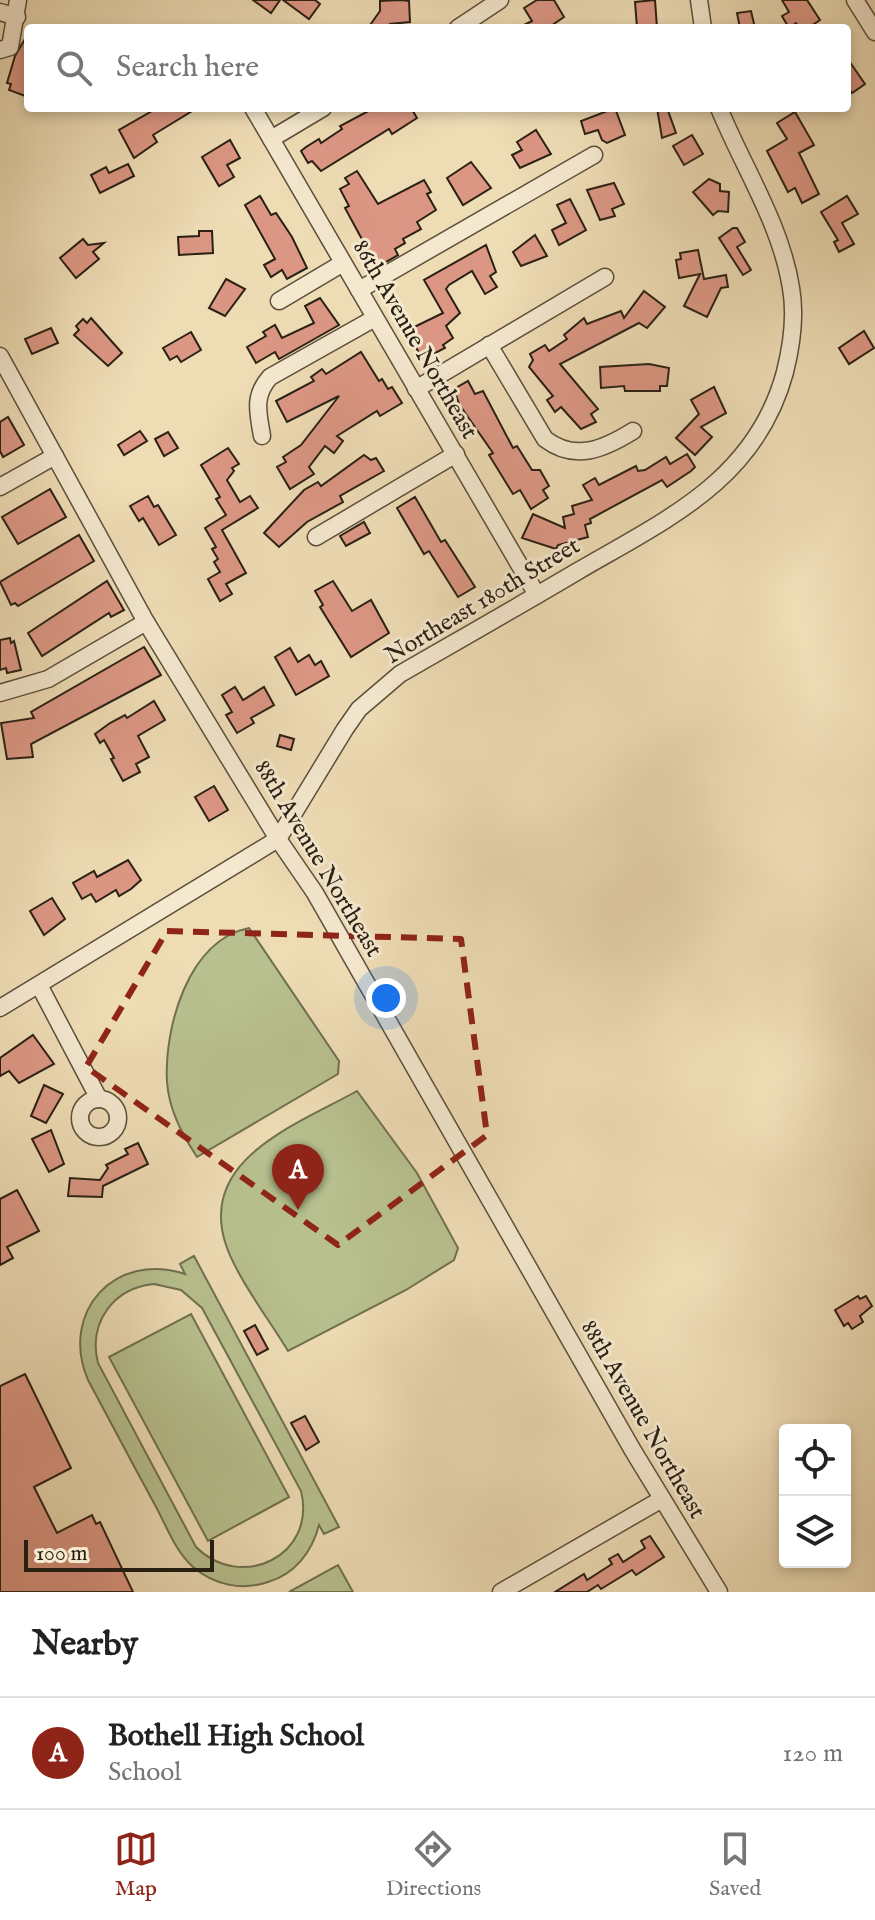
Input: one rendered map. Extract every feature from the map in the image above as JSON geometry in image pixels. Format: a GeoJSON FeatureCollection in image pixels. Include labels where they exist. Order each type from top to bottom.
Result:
{"type":"FeatureCollection","features":[{"type":"Feature","properties":{"kind":"street"},"geometry":{"type":"LineString","coordinates":[[0,50],[10,47],[18,0]]}},
{"type":"Feature","properties":{"kind":"street"},"geometry":{"type":"LineString","coordinates":[[464,24],[500,0]]}},
{"type":"Feature","properties":{"kind":"street"},"geometry":{"type":"LineString","coordinates":[[699,0],[702,24]]}},
{"type":"Feature","properties":{"kind":"street"},"geometry":{"type":"LineString","coordinates":[[855,0],[875,32]]}},
{"type":"Feature","properties":{"kind":"street"},"geometry":{"type":"LineString","coordinates":[[0,12],[17,17]]}},
{"type":"Feature","properties":{"kind":"street","name":"86th Avenue Northeast"},"geometry":{"type":"LineString","coordinates":[[255,112],[537,595]]}},
{"type":"Feature","properties":{"kind":"street"},"geometry":{"type":"LineString","coordinates":[[271,139],[316,112]]}},
{"type":"Feature","properties":{"kind":"street","name":"Northeast 180th Street"},"geometry":{"type":"LineString","coordinates":[[0,1008],[278,839],[359,709],[400,674],[681,511],[724,477],[743,456],[778,396],[794,314],[786,260],[721,112]]}},
{"type":"Feature","properties":{"kind":"street"},"geometry":{"type":"LineString","coordinates":[[359,290],[594,155]]}},
{"type":"Feature","properties":{"kind":"street"},"geometry":{"type":"LineString","coordinates":[[279,301],[343,263]]}},
{"type":"Feature","properties":{"kind":"street"},"geometry":{"type":"LineString","coordinates":[[416,389],[605,277]]}},
{"type":"Feature","properties":{"kind":"street"},"geometry":{"type":"LineString","coordinates":[[262,436],[256,400],[270,377],[375,318]]}},
{"type":"Feature","properties":{"kind":"street"},"geometry":{"type":"LineString","coordinates":[[489,345],[545,439],[559,450],[582,453],[608,446],[633,431]]}},
{"type":"Feature","properties":{"kind":"street","name":"88th Avenue Northeast"},"geometry":{"type":"LineString","coordinates":[[0,356],[146,622],[278,839],[315,893],[662,1499],[719,1592]]}},
{"type":"Feature","properties":{"kind":"street"},"geometry":{"type":"LineString","coordinates":[[316,537],[456,454]]}},
{"type":"Feature","properties":{"kind":"street"},"geometry":{"type":"LineString","coordinates":[[0,487],[55,456]]}},
{"type":"Feature","properties":{"kind":"street"},"geometry":{"type":"LineString","coordinates":[[0,693],[48,679],[146,622]]}},
{"type":"Feature","properties":{"kind":"street"},"geometry":{"type":"LineString","coordinates":[[39,985],[99,1099]]}},
{"type":"Feature","properties":{"kind":"street"},"geometry":{"type":"LineString","coordinates":[[501,1592],[662,1499]]}},
{"type":"Feature","properties":{"kind":"highlighted area"},"geometry":{"type":"Polygon","coordinates":[[[167,931],[461,939],[487,1135],[338,1245],[86,1067],[167,931]]]}},
{"type":"Feature","properties":{"kind":"green space"},"geometry":{"type":"Polygon","coordinates":[[[249,928],[339,1061],[338,1074],[197,1157],[181,1131],[170,1102],[167,1060],[170,1037],[184,989],[195,968],[210,950],[228,936],[249,928]]]}},
{"type":"Feature","properties":{"kind":"green space"},"geometry":{"type":"Polygon","coordinates":[[[357,1091],[417,1173],[458,1248],[454,1260],[406,1290],[288,1351],[245,1284],[226,1245],[221,1215],[226,1189],[239,1167],[258,1148],[357,1091]]]}},
{"type":"Feature","properties":{"kind":"green space"},"geometry":{"type":"Polygon","coordinates":[[[194,1256],[339,1527],[324,1534],[319,1525],[307,1553],[294,1568],[258,1585],[238,1586],[219,1582],[193,1567],[181,1553],[88,1380],[81,1355],[81,1332],[87,1311],[99,1293],[116,1280],[136,1271],[160,1269],[185,1274],[180,1264],[194,1256]],[[154,1284],[127,1292],[116,1300],[107,1310],[97,1334],[98,1363],[196,1547],[214,1560],[234,1566],[253,1566],[271,1560],[287,1549],[298,1534],[303,1514],[301,1491],[202,1308],[181,1290],[154,1284]]]}},
{"type":"Feature","properties":{"kind":"green space"},"geometry":{"type":"Polygon","coordinates":[[[191,1314],[289,1497],[208,1541],[109,1357],[191,1314]]]}},
{"type":"Feature","properties":{"kind":"green space"},"geometry":{"type":"Polygon","coordinates":[[[338,1565],[353,1592],[289,1592],[338,1565]]]}},
{"type":"Feature","properties":{"kind":"building"},"geometry":{"type":"Polygon","coordinates":[[[253,0],[280,0],[271,13],[253,0]]]}},
{"type":"Feature","properties":{"kind":"building"},"geometry":{"type":"Polygon","coordinates":[[[283,0],[315,0],[320,4],[309,19],[283,0]]]}},
{"type":"Feature","properties":{"kind":"building"},"geometry":{"type":"Polygon","coordinates":[[[537,0],[554,0],[564,17],[554,24],[526,24],[532,21],[524,8],[537,0]]]}},
{"type":"Feature","properties":{"kind":"building"},"geometry":{"type":"Polygon","coordinates":[[[655,0],[657,24],[637,24],[635,2],[655,0]]]}},
{"type":"Feature","properties":{"kind":"building"},"geometry":{"type":"Polygon","coordinates":[[[782,0],[807,0],[820,20],[814,24],[787,24],[782,16],[789,12],[782,0]]]}},
{"type":"Feature","properties":{"kind":"building"},"geometry":{"type":"Polygon","coordinates":[[[380,1],[409,1],[410,22],[371,24],[380,11],[380,1]]]}},
{"type":"Feature","properties":{"kind":"building"},"geometry":{"type":"Polygon","coordinates":[[[751,11],[754,24],[739,24],[737,13],[751,11]]]}},
{"type":"Feature","properties":{"kind":"building"},"geometry":{"type":"Polygon","coordinates":[[[24,41],[24,96],[9,90],[11,84],[7,83],[15,56],[24,41]]]}},
{"type":"Feature","properties":{"kind":"building"},"geometry":{"type":"Polygon","coordinates":[[[851,64],[865,84],[851,92],[851,64]]]}},
{"type":"Feature","properties":{"kind":"building"},"geometry":{"type":"Polygon","coordinates":[[[150,112],[190,112],[153,135],[157,142],[134,158],[119,130],[150,112]]]}},
{"type":"Feature","properties":{"kind":"building"},"geometry":{"type":"Polygon","coordinates":[[[366,112],[413,112],[417,118],[392,134],[389,129],[321,171],[312,161],[308,163],[301,151],[319,139],[321,143],[342,129],[340,126],[366,112]]]}},
{"type":"Feature","properties":{"kind":"building"},"geometry":{"type":"Polygon","coordinates":[[[605,112],[616,112],[625,135],[607,143],[602,140],[598,130],[585,134],[581,121],[605,112]]]}},
{"type":"Feature","properties":{"kind":"building"},"geometry":{"type":"Polygon","coordinates":[[[658,112],[668,112],[676,133],[662,138],[658,112]]]}},
{"type":"Feature","properties":{"kind":"building"},"geometry":{"type":"Polygon","coordinates":[[[795,112],[814,145],[799,153],[819,194],[802,203],[795,188],[788,192],[767,151],[787,139],[777,123],[795,112]]]}},
{"type":"Feature","properties":{"kind":"building"},"geometry":{"type":"Polygon","coordinates":[[[536,130],[551,154],[520,168],[512,155],[522,150],[517,142],[536,130]]]}},
{"type":"Feature","properties":{"kind":"building"},"geometry":{"type":"Polygon","coordinates":[[[692,135],[703,154],[684,165],[673,146],[692,135]]]}},
{"type":"Feature","properties":{"kind":"building"},"geometry":{"type":"Polygon","coordinates":[[[230,140],[240,158],[227,165],[234,177],[219,186],[202,157],[230,140]]]}},
{"type":"Feature","properties":{"kind":"building"},"geometry":{"type":"Polygon","coordinates":[[[471,162],[491,188],[463,205],[447,178],[471,162]]]}},
{"type":"Feature","properties":{"kind":"building"},"geometry":{"type":"Polygon","coordinates":[[[128,164],[134,176],[100,193],[91,175],[106,167],[109,173],[128,164]]]}},
{"type":"Feature","properties":{"kind":"building"},"geometry":{"type":"Polygon","coordinates":[[[357,171],[378,204],[424,180],[431,192],[427,194],[436,210],[417,222],[421,229],[403,239],[405,243],[395,249],[398,255],[377,267],[345,208],[349,206],[340,189],[349,184],[345,178],[357,171]]]}},
{"type":"Feature","properties":{"kind":"building"},"geometry":{"type":"Polygon","coordinates":[[[709,179],[720,184],[720,191],[729,192],[728,212],[718,211],[713,215],[693,192],[709,179]]]}},
{"type":"Feature","properties":{"kind":"building"},"geometry":{"type":"Polygon","coordinates":[[[614,183],[624,204],[612,209],[615,216],[600,220],[587,190],[614,183]]]}},
{"type":"Feature","properties":{"kind":"building"},"geometry":{"type":"Polygon","coordinates":[[[260,196],[271,215],[276,213],[292,237],[307,268],[287,279],[282,270],[271,277],[264,265],[275,259],[245,205],[260,196]]]}},
{"type":"Feature","properties":{"kind":"building"},"geometry":{"type":"Polygon","coordinates":[[[847,196],[858,214],[842,223],[854,244],[839,252],[834,242],[838,240],[821,212],[847,196]]]}},
{"type":"Feature","properties":{"kind":"building"},"geometry":{"type":"Polygon","coordinates":[[[570,199],[586,230],[559,245],[552,230],[566,223],[557,205],[570,199]]]}},
{"type":"Feature","properties":{"kind":"building"},"geometry":{"type":"Polygon","coordinates":[[[737,228],[745,242],[737,247],[751,270],[743,275],[719,238],[737,228]]]}},
{"type":"Feature","properties":{"kind":"building"},"geometry":{"type":"Polygon","coordinates":[[[199,231],[212,231],[213,253],[179,255],[178,237],[199,236],[199,231]]]}},
{"type":"Feature","properties":{"kind":"building"},"geometry":{"type":"Polygon","coordinates":[[[535,235],[547,256],[521,266],[513,252],[535,235]]]}},
{"type":"Feature","properties":{"kind":"building"},"geometry":{"type":"Polygon","coordinates":[[[83,239],[88,245],[104,243],[93,252],[99,259],[76,278],[60,258],[83,239]]]}},
{"type":"Feature","properties":{"kind":"building"},"geometry":{"type":"Polygon","coordinates":[[[486,245],[496,272],[490,276],[497,287],[485,294],[472,271],[449,285],[446,289],[460,313],[446,326],[453,338],[443,345],[445,348],[422,360],[408,330],[443,313],[424,280],[486,245]]]}},
{"type":"Feature","properties":{"kind":"building"},"geometry":{"type":"Polygon","coordinates":[[[698,250],[704,279],[726,275],[728,287],[721,288],[707,317],[684,306],[700,274],[679,278],[676,260],[681,259],[680,253],[698,250]]]}},
{"type":"Feature","properties":{"kind":"building"},"geometry":{"type":"Polygon","coordinates":[[[226,279],[245,289],[225,316],[209,308],[226,279]]]}},
{"type":"Feature","properties":{"kind":"building"},"geometry":{"type":"Polygon","coordinates":[[[644,291],[665,307],[647,328],[639,323],[560,364],[598,409],[591,414],[596,422],[581,429],[561,407],[555,412],[547,400],[553,396],[529,367],[533,360],[530,354],[545,345],[549,351],[567,339],[564,335],[584,318],[587,324],[621,311],[624,318],[644,291]]]}},
{"type":"Feature","properties":{"kind":"building"},"geometry":{"type":"Polygon","coordinates":[[[320,298],[339,325],[279,359],[275,352],[256,363],[247,347],[266,336],[263,332],[275,325],[282,338],[314,323],[305,306],[320,298]]]}},
{"type":"Feature","properties":{"kind":"building"},"geometry":{"type":"Polygon","coordinates":[[[91,318],[122,353],[108,366],[74,335],[79,330],[76,326],[83,319],[87,323],[91,318]]]}},
{"type":"Feature","properties":{"kind":"building"},"geometry":{"type":"Polygon","coordinates":[[[51,328],[58,343],[32,354],[25,339],[51,328]]]}},
{"type":"Feature","properties":{"kind":"building"},"geometry":{"type":"Polygon","coordinates":[[[864,331],[874,348],[849,364],[839,348],[864,331]]]}},
{"type":"Feature","properties":{"kind":"building"},"geometry":{"type":"Polygon","coordinates":[[[191,332],[201,350],[181,362],[177,356],[170,360],[163,348],[191,332]]]}},
{"type":"Feature","properties":{"kind":"building"},"geometry":{"type":"Polygon","coordinates":[[[361,352],[379,381],[382,379],[388,389],[392,387],[402,403],[380,416],[377,411],[337,436],[343,441],[334,453],[325,446],[309,467],[314,474],[290,489],[277,467],[286,462],[283,457],[301,445],[339,396],[287,422],[276,401],[314,381],[311,377],[322,369],[326,374],[361,352]]]}},
{"type":"Feature","properties":{"kind":"building"},"geometry":{"type":"Polygon","coordinates":[[[649,364],[669,368],[667,386],[660,386],[660,391],[625,391],[624,386],[601,388],[600,367],[649,364]]]}},
{"type":"Feature","properties":{"kind":"building"},"geometry":{"type":"Polygon","coordinates":[[[468,381],[475,394],[483,391],[513,448],[517,446],[532,470],[540,470],[549,486],[543,490],[548,498],[531,509],[520,490],[513,494],[489,455],[493,453],[459,404],[454,389],[468,381]]]}},
{"type":"Feature","properties":{"kind":"building"},"geometry":{"type":"Polygon","coordinates":[[[714,387],[726,413],[701,427],[712,437],[695,455],[676,438],[699,414],[691,400],[714,387]]]}},
{"type":"Feature","properties":{"kind":"building"},"geometry":{"type":"Polygon","coordinates":[[[8,417],[24,445],[3,457],[0,451],[0,422],[8,417]]]}},
{"type":"Feature","properties":{"kind":"building"},"geometry":{"type":"Polygon","coordinates":[[[140,431],[147,441],[124,455],[118,445],[140,431]]]}},
{"type":"Feature","properties":{"kind":"building"},"geometry":{"type":"Polygon","coordinates":[[[168,432],[178,448],[164,456],[155,439],[168,432]]]}},
{"type":"Feature","properties":{"kind":"building"},"geometry":{"type":"Polygon","coordinates":[[[228,448],[239,464],[232,468],[234,471],[227,480],[240,502],[250,496],[258,508],[222,530],[246,573],[226,584],[232,594],[220,601],[208,579],[220,572],[214,562],[218,559],[212,549],[216,547],[205,528],[226,515],[216,499],[220,497],[201,465],[228,448]]]}},
{"type":"Feature","properties":{"kind":"building"},"geometry":{"type":"Polygon","coordinates":[[[687,454],[695,467],[691,471],[667,487],[662,480],[590,519],[591,523],[585,525],[588,537],[558,545],[556,549],[522,538],[533,514],[565,528],[563,517],[574,514],[572,506],[592,500],[583,485],[595,478],[599,485],[636,466],[638,471],[645,470],[666,457],[670,464],[687,454]]]}},
{"type":"Feature","properties":{"kind":"building"},"geometry":{"type":"Polygon","coordinates":[[[364,455],[371,460],[376,458],[384,471],[340,496],[343,502],[307,522],[279,547],[264,533],[304,490],[318,482],[321,486],[364,455]]]}},
{"type":"Feature","properties":{"kind":"building"},"geometry":{"type":"Polygon","coordinates":[[[50,489],[66,517],[18,544],[2,517],[50,489]]]}},
{"type":"Feature","properties":{"kind":"building"},"geometry":{"type":"Polygon","coordinates":[[[148,496],[154,507],[158,505],[176,535],[159,545],[143,518],[139,521],[130,506],[148,496]]]}},
{"type":"Feature","properties":{"kind":"building"},"geometry":{"type":"Polygon","coordinates":[[[415,497],[441,542],[445,540],[475,587],[458,597],[429,551],[424,554],[397,508],[415,497]]]}},
{"type":"Feature","properties":{"kind":"building"},"geometry":{"type":"Polygon","coordinates":[[[364,522],[370,533],[346,546],[340,536],[364,522]]]}},
{"type":"Feature","properties":{"kind":"building"},"geometry":{"type":"Polygon","coordinates":[[[79,535],[94,561],[18,606],[15,603],[11,605],[0,582],[79,535]]]}},
{"type":"Feature","properties":{"kind":"building"},"geometry":{"type":"Polygon","coordinates":[[[107,581],[124,610],[111,617],[109,613],[42,656],[28,633],[107,581]]]}},
{"type":"Feature","properties":{"kind":"building"},"geometry":{"type":"Polygon","coordinates":[[[333,581],[352,611],[371,600],[389,633],[351,657],[320,607],[323,605],[315,591],[333,581]]]}},
{"type":"Feature","properties":{"kind":"building"},"geometry":{"type":"Polygon","coordinates":[[[10,638],[11,643],[14,641],[21,670],[7,673],[6,668],[0,670],[0,640],[10,638]]]}},
{"type":"Feature","properties":{"kind":"building"},"geometry":{"type":"Polygon","coordinates":[[[144,647],[161,675],[31,744],[33,757],[7,759],[1,723],[34,718],[31,712],[144,647]]]}},
{"type":"Feature","properties":{"kind":"building"},"geometry":{"type":"Polygon","coordinates":[[[290,648],[298,662],[309,655],[315,665],[321,661],[329,676],[296,695],[275,657],[290,648]]]}},
{"type":"Feature","properties":{"kind":"building"},"geometry":{"type":"Polygon","coordinates":[[[235,687],[243,700],[264,687],[274,705],[251,718],[254,723],[237,733],[226,715],[232,712],[222,695],[235,687]]]}},
{"type":"Feature","properties":{"kind":"building"},"geometry":{"type":"Polygon","coordinates":[[[154,701],[165,720],[138,736],[149,757],[136,764],[140,772],[123,781],[104,740],[100,743],[95,734],[154,701]]]}},
{"type":"Feature","properties":{"kind":"building"},"geometry":{"type":"Polygon","coordinates":[[[280,735],[294,739],[291,750],[277,746],[280,735]]]}},
{"type":"Feature","properties":{"kind":"building"},"geometry":{"type":"Polygon","coordinates":[[[214,786],[228,810],[209,821],[195,797],[214,786]]]}},
{"type":"Feature","properties":{"kind":"building"},"geometry":{"type":"Polygon","coordinates":[[[128,860],[141,880],[131,889],[119,896],[116,890],[96,902],[91,894],[82,899],[73,883],[94,871],[97,877],[128,860]]]}},
{"type":"Feature","properties":{"kind":"building"},"geometry":{"type":"Polygon","coordinates":[[[52,898],[65,919],[44,935],[30,911],[52,898]]]}},
{"type":"Feature","properties":{"kind":"building"},"geometry":{"type":"Polygon","coordinates":[[[33,1035],[54,1064],[19,1083],[9,1071],[0,1076],[0,1058],[33,1035]]]}},
{"type":"Feature","properties":{"kind":"building"},"geometry":{"type":"Polygon","coordinates":[[[44,1085],[63,1094],[46,1123],[31,1116],[44,1085]]]}},
{"type":"Feature","properties":{"kind":"building"},"geometry":{"type":"Polygon","coordinates":[[[51,1130],[64,1164],[49,1172],[32,1139],[51,1130]]]}},
{"type":"Feature","properties":{"kind":"building"},"geometry":{"type":"Polygon","coordinates":[[[138,1143],[148,1164],[103,1186],[102,1197],[68,1196],[70,1178],[100,1180],[108,1168],[106,1165],[128,1154],[125,1149],[138,1143]]]}},
{"type":"Feature","properties":{"kind":"building"},"geometry":{"type":"Polygon","coordinates":[[[17,1190],[39,1231],[7,1247],[13,1258],[0,1265],[0,1199],[17,1190]]]}},
{"type":"Feature","properties":{"kind":"building"},"geometry":{"type":"Polygon","coordinates":[[[858,1296],[860,1299],[866,1296],[872,1306],[860,1316],[863,1322],[852,1329],[848,1323],[844,1326],[835,1310],[858,1296]]]}},
{"type":"Feature","properties":{"kind":"building"},"geometry":{"type":"Polygon","coordinates":[[[255,1325],[268,1349],[257,1355],[244,1331],[255,1325]]]}},
{"type":"Feature","properties":{"kind":"building"},"geometry":{"type":"Polygon","coordinates":[[[25,1374],[71,1468],[34,1487],[57,1533],[92,1515],[96,1524],[100,1522],[133,1592],[0,1592],[0,1386],[25,1374]]]}},
{"type":"Feature","properties":{"kind":"building"},"geometry":{"type":"Polygon","coordinates":[[[305,1416],[319,1442],[306,1450],[291,1423],[305,1416]]]}},
{"type":"Feature","properties":{"kind":"building"},"geometry":{"type":"Polygon","coordinates":[[[650,1536],[664,1557],[636,1575],[632,1570],[601,1589],[598,1585],[587,1592],[555,1592],[584,1574],[587,1580],[612,1564],[609,1559],[618,1554],[623,1562],[645,1548],[641,1541],[650,1536]]]}},
{"type":"Feature","properties":{"kind":"place","name":"Bothell High School"},"geometry":{"type":"Point","coordinates":[298,1210]}}]}
